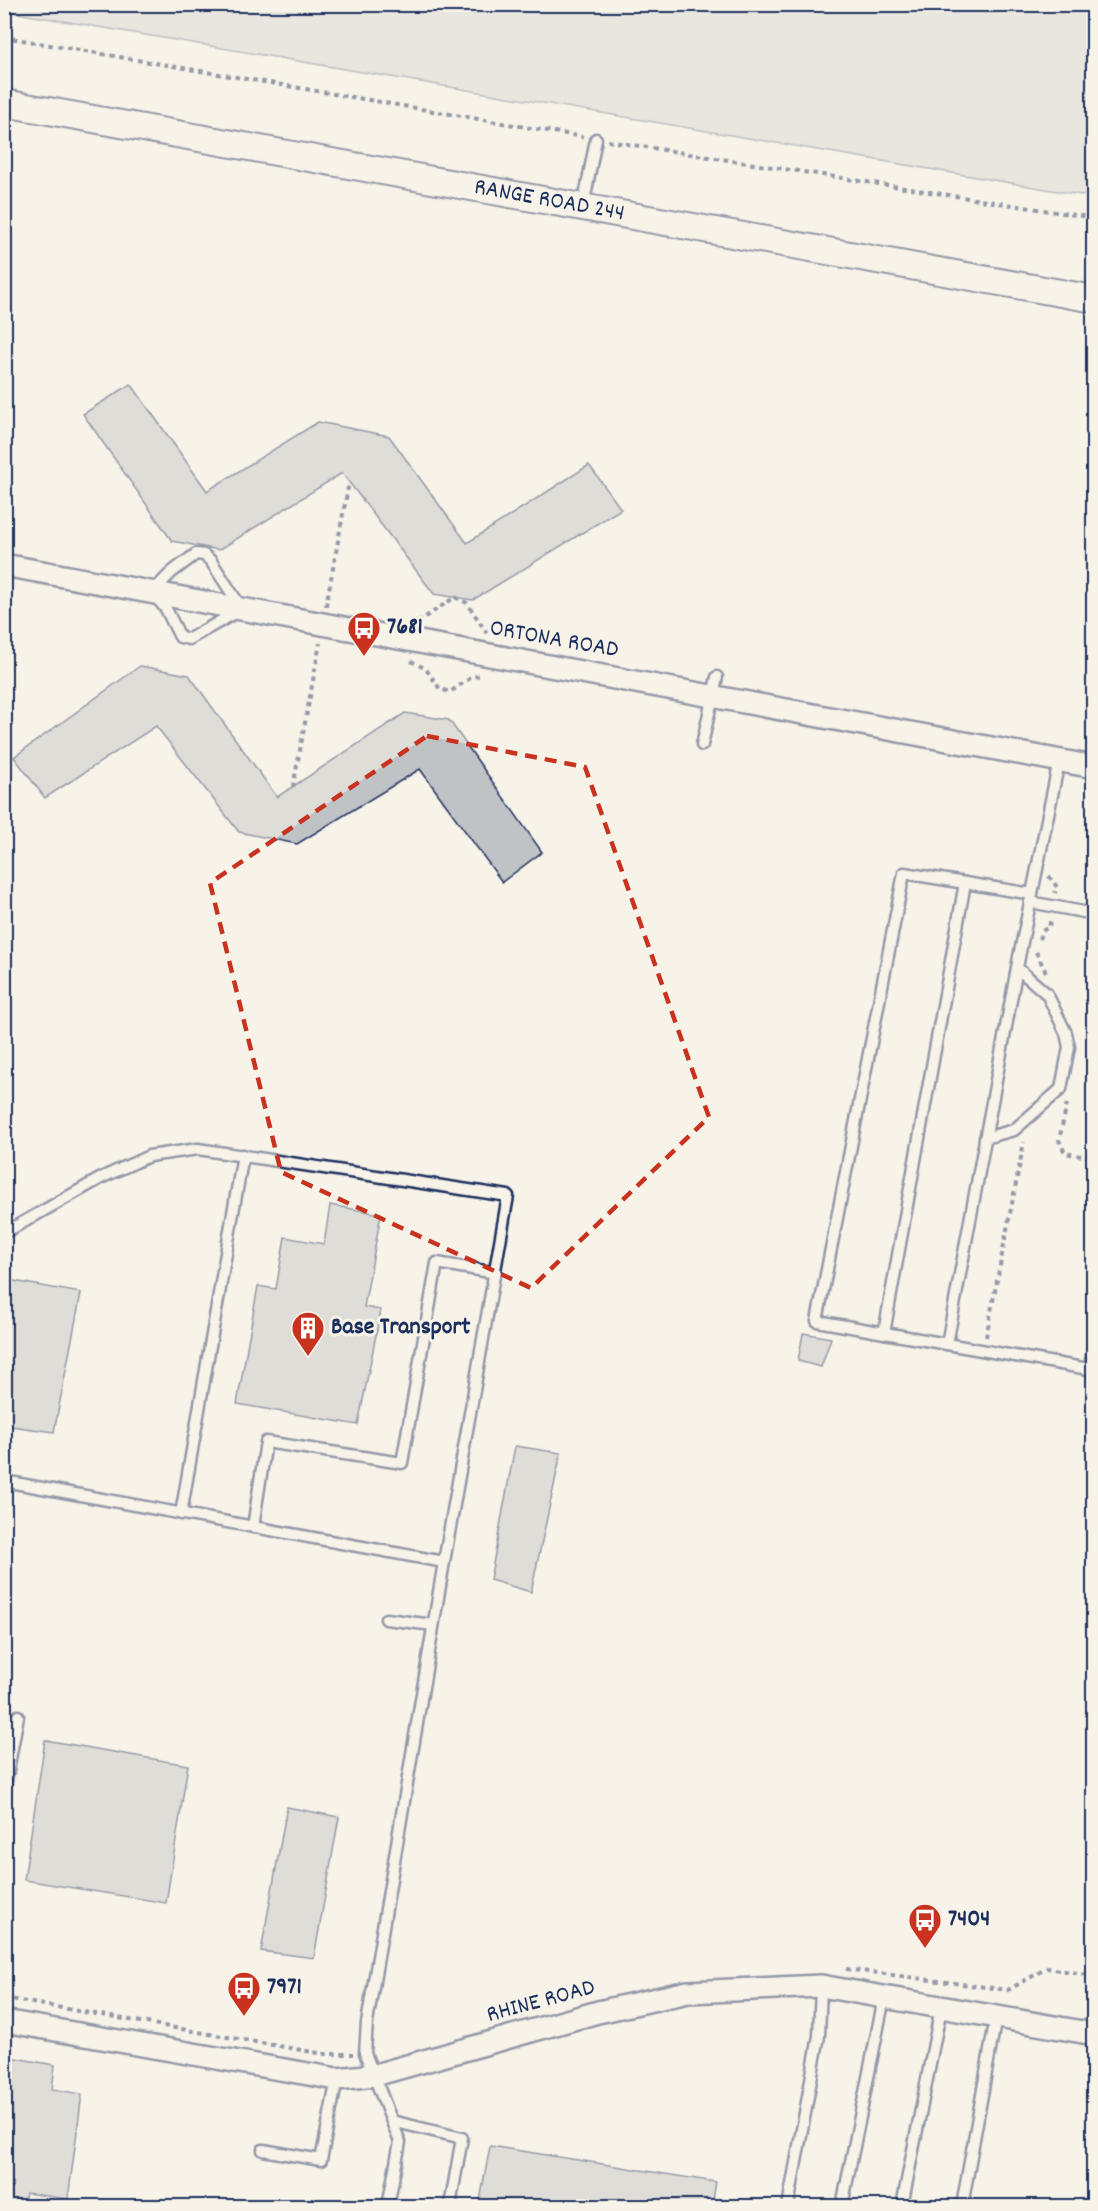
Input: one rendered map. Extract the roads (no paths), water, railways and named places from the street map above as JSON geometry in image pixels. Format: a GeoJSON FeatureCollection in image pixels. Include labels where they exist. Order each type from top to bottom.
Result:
{"type":"FeatureCollection","features":[{"type":"Feature","properties":{"kind":"street","name":"RANGE ROAD 244"},"geometry":{"type":"LineString","coordinates":[[4,103],[1094,299]]}},
{"type":"Feature","properties":{"kind":"street","name":"ORTONA ROAD"},"geometry":{"type":"LineString","coordinates":[[4,565],[242,609],[714,686],[1094,767]]}},
{"type":"Feature","properties":{"kind":"street","name":"RHINE ROAD"},"geometry":{"type":"LineString","coordinates":[[4,2021],[337,2079],[375,2075],[598,2012],[688,1992],[821,1986],[1094,2034]]}},
{"type":"Feature","properties":{"kind":"lane"},"geometry":{"type":"LineString","coordinates":[[583,208],[596,139]]}},
{"type":"Feature","properties":{"kind":"lane"},"geometry":{"type":"LineString","coordinates":[[196,554],[204,555],[242,609],[189,639],[180,637],[166,609],[152,592],[182,563],[196,554]]}},
{"type":"Feature","properties":{"kind":"lane"},"geometry":{"type":"LineString","coordinates":[[702,745],[714,686]]}},
{"type":"Feature","properties":{"kind":"lane"},"geometry":{"type":"LineString","coordinates":[[947,1344],[1017,968],[1059,760]]}},
{"type":"Feature","properties":{"kind":"lane"},"geometry":{"type":"LineString","coordinates":[[1094,914],[965,883],[904,873],[817,1321],[1091,1370],[1094,1347]]}},
{"type":"Feature","properties":{"kind":"lane"},"geometry":{"type":"LineString","coordinates":[[884,1333],[965,883]]}},
{"type":"Feature","properties":{"kind":"lane"},"geometry":{"type":"LineString","coordinates":[[985,1138],[1014,1130],[1061,1089],[1069,1047],[1047,994],[1017,968]]}},
{"type":"Feature","properties":{"kind":"lane"},"geometry":{"type":"LineString","coordinates":[[4,1233],[103,1177],[149,1156],[198,1149],[508,1196],[433,1625],[367,2024],[365,2053],[399,2142],[388,2206]]}},
{"type":"Feature","properties":{"kind":"lane"},"geometry":{"type":"LineString","coordinates":[[181,1514],[243,1155]]}},
{"type":"Feature","properties":{"kind":"lane"},"geometry":{"type":"LineString","coordinates":[[253,1527],[266,1442],[402,1463],[437,1263],[496,1273]]}},
{"type":"Feature","properties":{"kind":"lane"},"geometry":{"type":"LineString","coordinates":[[4,1481],[444,1562]]}},
{"type":"Feature","properties":{"kind":"lane"},"geometry":{"type":"LineString","coordinates":[[386,1619],[433,1625]]}},
{"type":"Feature","properties":{"kind":"lane"},"geometry":{"type":"LineString","coordinates":[[4,1792],[18,1716]]}},
{"type":"Feature","properties":{"kind":"lane"},"geometry":{"type":"LineString","coordinates":[[788,2206],[819,2036],[821,1986]]}},
{"type":"Feature","properties":{"kind":"lane"},"geometry":{"type":"LineString","coordinates":[[842,2206],[884,1998]]}},
{"type":"Feature","properties":{"kind":"lane"},"geometry":{"type":"LineString","coordinates":[[902,2206],[941,2008]]}},
{"type":"Feature","properties":{"kind":"lane"},"geometry":{"type":"LineString","coordinates":[[962,2206],[996,2017]]}},
{"type":"Feature","properties":{"kind":"lane"},"geometry":{"type":"LineString","coordinates":[[263,2150],[321,2160],[337,2079]]}},
{"type":"Feature","properties":{"kind":"lane"},"geometry":{"type":"LineString","coordinates":[[392,2121],[462,2138],[450,2206]]}},
{"type":"Feature","properties":{"kind":"place","name":"7681"},"geometry":{"type":"Point","coordinates":[364,657]}},
{"type":"Feature","properties":{"kind":"place","name":"Base Transport"},"geometry":{"type":"Point","coordinates":[308,1357]}},
{"type":"Feature","properties":{"kind":"place","name":"7404"},"geometry":{"type":"Point","coordinates":[925,1949]}},
{"type":"Feature","properties":{"kind":"place","name":"7971"},"geometry":{"type":"Point","coordinates":[244,2017]}}]}
